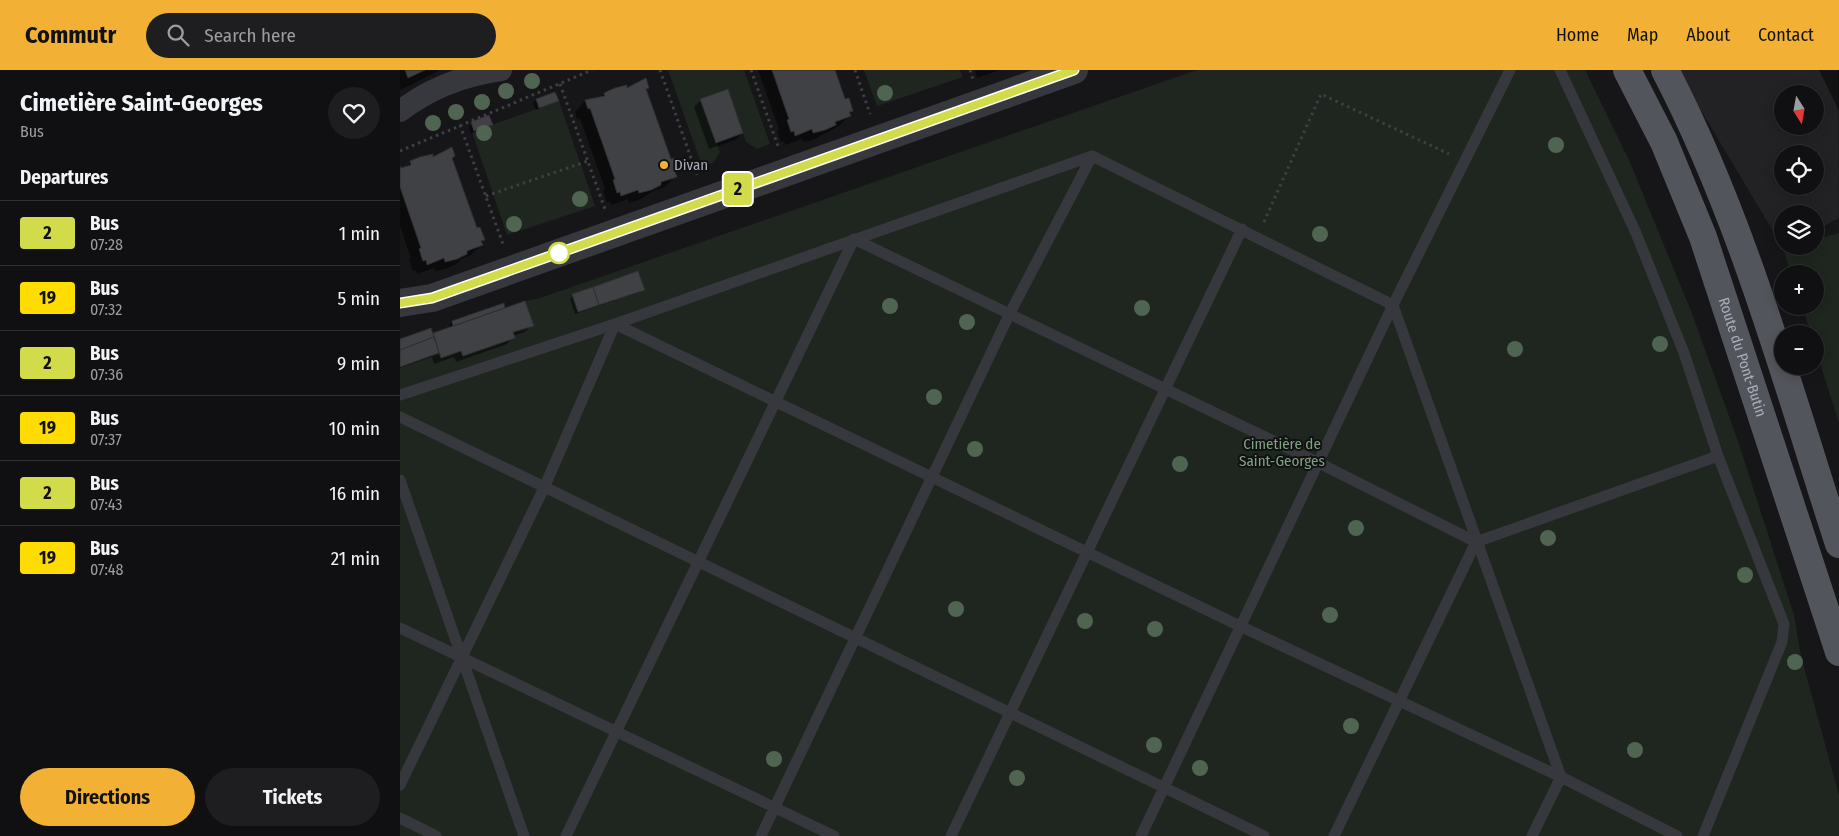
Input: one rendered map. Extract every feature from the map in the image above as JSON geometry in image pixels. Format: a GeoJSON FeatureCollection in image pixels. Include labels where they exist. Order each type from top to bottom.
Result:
{"type":"FeatureCollection","features":[{"type":"Feature","properties":{"kind":"main road","name":"Route du Pont-Butin"},"geometry":{"type":"LineString","coordinates":[[1627,70],[1664,142],[1707,247],[1839,652]]}},
{"type":"Feature","properties":{"kind":"main road"},"geometry":{"type":"LineString","coordinates":[[1665,70],[1714,172],[1740,239],[1839,544]]}},
{"type":"Feature","properties":{"kind":"street"},"geometry":{"type":"LineString","coordinates":[[400,111],[450,83],[477,74],[502,70]]}},
{"type":"Feature","properties":{"kind":"street"},"geometry":{"type":"LineString","coordinates":[[400,303],[432,298],[1074,70]]}},
{"type":"Feature","properties":{"kind":"lane"},"geometry":{"type":"LineString","coordinates":[[1141,836],[1242,627],[1393,305],[1510,70]]}},
{"type":"Feature","properties":{"kind":"lane"},"geometry":{"type":"LineString","coordinates":[[1560,70],[1643,252],[1684,353],[1718,456],[1784,624],[1782,642],[1703,836]]}},
{"type":"Feature","properties":{"kind":"lane"},"geometry":{"type":"LineString","coordinates":[[761,836],[1010,313],[1092,156]]}},
{"type":"Feature","properties":{"kind":"lane"},"geometry":{"type":"LineString","coordinates":[[400,395],[615,324],[1092,156],[1393,305],[1561,777],[1532,836]]}},
{"type":"Feature","properties":{"kind":"lane"},"geometry":{"type":"LineString","coordinates":[[951,836],[1242,229]]}},
{"type":"Feature","properties":{"kind":"lane"},"geometry":{"type":"LineString","coordinates":[[854,239],[1319,463],[1476,542]]}},
{"type":"Feature","properties":{"kind":"lane"},"geometry":{"type":"LineString","coordinates":[[566,836],[618,732],[697,563],[854,239]]}},
{"type":"Feature","properties":{"kind":"lane"},"geometry":{"type":"LineString","coordinates":[[615,324],[932,475],[1242,627],[1561,777],[1677,836]]}},
{"type":"Feature","properties":{"kind":"lane"},"geometry":{"type":"LineString","coordinates":[[400,785],[544,488],[615,324]]}},
{"type":"Feature","properties":{"kind":"lane"},"geometry":{"type":"LineString","coordinates":[[400,417],[697,563],[1264,836]]}},
{"type":"Feature","properties":{"kind":"lane"},"geometry":{"type":"LineString","coordinates":[[1334,836],[1398,700],[1476,542],[1718,456]]}},
{"type":"Feature","properties":{"kind":"lane"},"geometry":{"type":"LineString","coordinates":[[400,480],[524,836]]}},
{"type":"Feature","properties":{"kind":"lane"},"geometry":{"type":"LineString","coordinates":[[400,628],[834,836]]}},
{"type":"Feature","properties":{"kind":"lane"},"geometry":{"type":"LineString","coordinates":[[400,818],[436,836]]}},
{"type":"Feature","properties":{"kind":"path"},"geometry":{"type":"LineString","coordinates":[[400,151],[592,70]]}},
{"type":"Feature","properties":{"kind":"path"},"geometry":{"type":"LineString","coordinates":[[660,70],[698,177]]}},
{"type":"Feature","properties":{"kind":"path"},"geometry":{"type":"LineString","coordinates":[[751,70],[779,149]]}},
{"type":"Feature","properties":{"kind":"path"},"geometry":{"type":"LineString","coordinates":[[854,70],[871,117]]}},
{"type":"Feature","properties":{"kind":"path"},"geometry":{"type":"LineString","coordinates":[[560,84],[605,209]]}},
{"type":"Feature","properties":{"kind":"path"},"geometry":{"type":"LineString","coordinates":[[1257,237],[1321,94],[1465,162]]}},
{"type":"Feature","properties":{"kind":"path"},"geometry":{"type":"LineString","coordinates":[[460,125],[504,245]]}},
{"type":"Feature","properties":{"kind":"path"},"geometry":{"type":"LineString","coordinates":[[486,196],[588,160]]}},
{"type":"Feature","properties":{"kind":"shaded area"},"geometry":{"type":"Polygon","coordinates":[[[1677,70],[1838,70],[1839,218],[1824,226],[1824,205],[1774,205],[1774,233],[1677,70]]]}},
{"type":"Feature","properties":{"kind":"green space"},"geometry":{"type":"Polygon","coordinates":[[[668,70],[744,70],[770,144],[757,149],[746,142],[727,89],[700,99],[720,152],[713,163],[702,166],[668,70]]]}},
{"type":"Feature","properties":{"kind":"green space"},"geometry":{"type":"Polygon","coordinates":[[[864,70],[960,70],[963,77],[877,106],[864,70]]]}},
{"type":"Feature","properties":{"kind":"green space","name":"Cimetière de Saint-Georges"},"geometry":{"type":"Polygon","coordinates":[[[1197,70],[1585,70],[1629,160],[1691,311],[1738,441],[1794,615],[1801,656],[1839,795],[1839,836],[400,836],[400,345],[1197,70]]]}},
{"type":"Feature","properties":{"kind":"green space"},"geometry":{"type":"Polygon","coordinates":[[[559,101],[595,206],[507,235],[472,132],[559,101]]]}},
{"type":"Feature","properties":{"kind":"green space"},"geometry":{"type":"Polygon","coordinates":[[[1839,233],[1839,423],[1824,375],[1824,325],[1808,325],[1805,315],[1824,315],[1824,265],[1788,265],[1785,255],[1824,255],[1824,237],[1839,233]]]}},
{"type":"Feature","properties":{"kind":"building"},"geometry":{"type":"Polygon","coordinates":[[[405,70],[425,70],[408,78],[405,70]]]}},
{"type":"Feature","properties":{"kind":"building"},"geometry":{"type":"Polygon","coordinates":[[[772,70],[835,70],[845,99],[849,98],[853,111],[849,112],[851,116],[835,122],[836,125],[825,130],[813,133],[812,129],[795,136],[794,131],[791,132],[787,120],[789,119],[772,70]]]}},
{"type":"Feature","properties":{"kind":"building"},"geometry":{"type":"Polygon","coordinates":[[[646,78],[649,88],[646,89],[671,159],[674,158],[679,171],[675,172],[677,177],[661,182],[661,185],[651,190],[639,193],[638,190],[621,196],[620,192],[617,193],[613,180],[615,179],[590,108],[588,109],[585,100],[605,96],[604,93],[615,88],[627,85],[627,88],[646,78]]]}},
{"type":"Feature","properties":{"kind":"building"},"geometry":{"type":"Polygon","coordinates":[[[728,89],[743,133],[716,143],[700,99],[728,89]]]}},
{"type":"Feature","properties":{"kind":"building"},"geometry":{"type":"Polygon","coordinates":[[[555,92],[559,101],[539,108],[536,99],[555,92]]]}},
{"type":"Feature","properties":{"kind":"building"},"geometry":{"type":"Polygon","coordinates":[[[489,115],[493,125],[474,131],[471,122],[489,115]]]}},
{"type":"Feature","properties":{"kind":"building"},"geometry":{"type":"Polygon","coordinates":[[[452,147],[455,156],[452,158],[477,228],[480,227],[485,240],[481,241],[483,245],[467,251],[467,254],[457,259],[445,262],[444,258],[427,265],[426,260],[423,261],[419,249],[421,248],[400,187],[400,166],[401,168],[411,165],[410,161],[420,157],[433,154],[433,157],[452,147]]]}},
{"type":"Feature","properties":{"kind":"building"},"geometry":{"type":"Polygon","coordinates":[[[638,271],[645,290],[599,305],[593,287],[638,271]]]}},
{"type":"Feature","properties":{"kind":"building"},"geometry":{"type":"Polygon","coordinates":[[[593,287],[599,305],[578,312],[572,294],[593,287]]]}},
{"type":"Feature","properties":{"kind":"building"},"geometry":{"type":"Polygon","coordinates":[[[525,301],[534,326],[513,332],[515,338],[463,356],[461,351],[441,358],[433,333],[525,301]]]}},
{"type":"Feature","properties":{"kind":"building"},"geometry":{"type":"Polygon","coordinates":[[[504,303],[505,308],[453,326],[452,321],[504,303]]]}},
{"type":"Feature","properties":{"kind":"building"},"geometry":{"type":"Polygon","coordinates":[[[431,328],[434,337],[400,350],[400,339],[431,328]]]}},
{"type":"Feature","properties":{"kind":"building"},"geometry":{"type":"Polygon","coordinates":[[[434,337],[439,353],[400,367],[400,350],[434,337]]]}},
{"type":"Feature","properties":{"kind":"bus line","name":"2"},"geometry":{"type":"LineString","coordinates":[[400,303],[432,298],[1074,70]]}},
{"type":"Feature","properties":{"kind":"place","name":"Divan"},"geometry":{"type":"Point","coordinates":[664,165]}}]}
